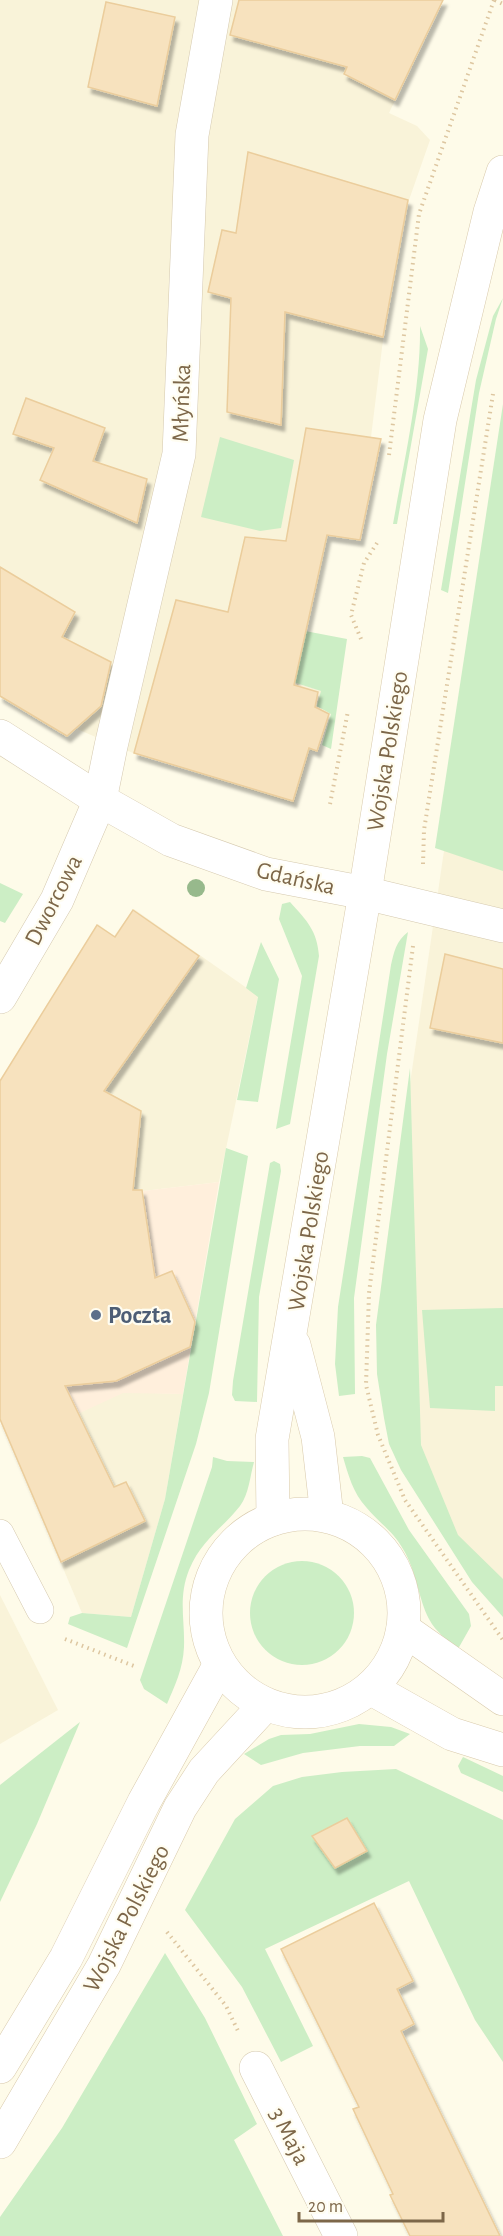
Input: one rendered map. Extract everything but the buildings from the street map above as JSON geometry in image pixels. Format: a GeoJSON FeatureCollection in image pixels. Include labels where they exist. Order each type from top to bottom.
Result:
{"type":"FeatureCollection","features":[{"type":"Feature","properties":{"kind":"main road","name":"Młyńska"},"geometry":{"type":"LineString","coordinates":[[100,800],[179,454],[192,135],[216,0]]}},
{"type":"Feature","properties":{"kind":"main road","name":"Wojska Polskiego"},"geometry":{"type":"LineString","coordinates":[[273,1519],[272,1439],[365,893],[440,420],[490,212],[503,172]]}},
{"type":"Feature","properties":{"kind":"main road","name":"Gdańska"},"geometry":{"type":"LineString","coordinates":[[0,736],[100,800],[171,840],[266,874],[365,893],[503,926]]}},
{"type":"Feature","properties":{"kind":"main road","name":"Dworcowa"},"geometry":{"type":"LineString","coordinates":[[0,997],[57,900],[100,800]]}},
{"type":"Feature","properties":{"kind":"main road","name":"Wojska Polskiego"},"geometry":{"type":"LineString","coordinates":[[291,1335],[318,1437],[327,1516]]}},
{"type":"Feature","properties":{"kind":"main road"},"geometry":{"type":"LineString","coordinates":[[300,1513],[327,1516],[351,1524],[371,1538],[388,1558],[399,1580],[404,1604],[403,1629],[392,1662],[370,1688],[347,1704],[320,1712],[291,1712],[265,1705],[239,1689],[219,1666],[208,1638],[205,1609],[211,1579],[225,1553],[246,1532],[273,1519],[300,1513]]}},
{"type":"Feature","properties":{"kind":"main road"},"geometry":{"type":"LineString","coordinates":[[403,1629],[503,1699]]}},
{"type":"Feature","properties":{"kind":"main road","name":"Wojska Polskiego"},"geometry":{"type":"LineString","coordinates":[[0,2067],[66,1958],[144,1802],[219,1666]]}},
{"type":"Feature","properties":{"kind":"main road"},"geometry":{"type":"LineString","coordinates":[[370,1688],[452,1734],[503,1750]]}},
{"type":"Feature","properties":{"kind":"main road","name":"Wojska Polskiego"},"geometry":{"type":"LineString","coordinates":[[0,2142],[104,1965],[180,1808],[204,1771],[265,1705]]}},
{"type":"Feature","properties":{"kind":"main road","name":"3 Maja"},"geometry":{"type":"LineString","coordinates":[[256,2068],[341,2236]]}},
{"type":"Feature","properties":{"kind":"lane"},"geometry":{"type":"LineString","coordinates":[[0,1533],[40,1610]]}},
{"type":"Feature","properties":{"kind":"path"},"geometry":{"type":"LineString","coordinates":[[495,0],[503,4]]}},
{"type":"Feature","properties":{"kind":"path"},"geometry":{"type":"LineString","coordinates":[[494,388],[424,830],[424,859],[369,1293],[366,1385],[378,1435],[405,1500],[503,1640]]}},
{"type":"Feature","properties":{"kind":"path"},"geometry":{"type":"LineString","coordinates":[[58,1636],[134,1666]]}},
{"type":"Feature","properties":{"kind":"path"},"geometry":{"type":"LineString","coordinates":[[163,1928],[226,2006]]}},
{"type":"Feature","properties":{"kind":"shaded area"},"geometry":{"type":"Polygon","coordinates":[[[0,0],[443,0],[389,113],[417,126],[430,140],[409,200],[383,340],[371,437],[381,439],[359,541],[328,536],[307,631],[259,622],[271,675],[322,691],[331,713],[318,752],[310,751],[294,804],[133,753],[77,729],[67,737],[0,697],[0,0]]]}},
{"type":"Feature","properties":{"kind":"shaded area"},"geometry":{"type":"Polygon","coordinates":[[[503,446],[503,1614],[391,1448],[382,1276],[503,446]]]}},
{"type":"Feature","properties":{"kind":"shaded area"},"geometry":{"type":"Polygon","coordinates":[[[134,909],[258,996],[219,1182],[143,1191],[149,1232],[62,1235],[0,1081],[98,924],[114,936],[134,909]]]}},
{"type":"Feature","properties":{"kind":"shaded area"},"geometry":{"type":"Polygon","coordinates":[[[219,1182],[183,1394],[123,1393],[11,1445],[0,1420],[0,1203],[62,1235],[149,1232],[143,1191],[219,1182]]]}},
{"type":"Feature","properties":{"kind":"shaded area"},"geometry":{"type":"Polygon","coordinates":[[[123,1392],[183,1394],[165,1499],[131,1617],[82,1613],[11,1445],[123,1392]]]}},
{"type":"Feature","properties":{"kind":"shaded area"},"geometry":{"type":"Polygon","coordinates":[[[0,1595],[58,1710],[0,1744],[0,1595]]]}},
{"type":"Feature","properties":{"kind":"green space"},"geometry":{"type":"Polygon","coordinates":[[[503,298],[479,393],[448,593],[441,590],[476,380],[493,316],[503,298]]]}},
{"type":"Feature","properties":{"kind":"green space"},"geometry":{"type":"Polygon","coordinates":[[[420,326],[428,349],[397,524],[393,524],[415,400],[420,326]]]}},
{"type":"Feature","properties":{"kind":"green space"},"geometry":{"type":"Polygon","coordinates":[[[503,404],[503,871],[435,848],[503,404]]]}},
{"type":"Feature","properties":{"kind":"green space"},"geometry":{"type":"Polygon","coordinates":[[[220,437],[294,460],[281,528],[260,531],[201,517],[220,437]]]}},
{"type":"Feature","properties":{"kind":"green space"},"geometry":{"type":"Polygon","coordinates":[[[258,622],[347,639],[331,749],[322,745],[331,714],[317,706],[321,691],[271,675],[258,622]]]}},
{"type":"Feature","properties":{"kind":"green space"},"geometry":{"type":"Polygon","coordinates":[[[0,883],[23,894],[5,923],[0,921],[0,883]]]}},
{"type":"Feature","properties":{"kind":"green space"},"geometry":{"type":"Polygon","coordinates":[[[290,902],[313,932],[319,956],[290,1124],[276,1129],[302,976],[279,919],[282,904],[290,902]]]}},
{"type":"Feature","properties":{"kind":"green space"},"geometry":{"type":"Polygon","coordinates":[[[408,932],[387,1054],[354,1298],[355,1394],[339,1396],[335,1364],[338,1307],[391,965],[398,943],[408,932]]]}},
{"type":"Feature","properties":{"kind":"green space"},"geometry":{"type":"Polygon","coordinates":[[[261,942],[279,979],[258,1102],[237,1100],[258,997],[246,988],[261,942]]]}},
{"type":"Feature","properties":{"kind":"green space"},"geometry":{"type":"Polygon","coordinates":[[[410,1068],[421,1445],[458,1535],[503,1579],[503,1617],[472,1582],[401,1470],[389,1444],[384,1418],[377,1374],[376,1325],[410,1068]]]}},
{"type":"Feature","properties":{"kind":"green space"},"geometry":{"type":"Polygon","coordinates":[[[226,1148],[248,1156],[209,1393],[196,1444],[127,1648],[68,1624],[70,1617],[82,1613],[131,1617],[165,1499],[226,1148]]]}},
{"type":"Feature","properties":{"kind":"green space"},"geometry":{"type":"Polygon","coordinates":[[[274,1161],[280,1164],[281,1171],[259,1297],[257,1402],[235,1401],[232,1395],[233,1381],[270,1163],[274,1161]]]}},
{"type":"Feature","properties":{"kind":"green space"},"geometry":{"type":"Polygon","coordinates":[[[503,1308],[503,1386],[495,1386],[495,1411],[430,1408],[422,1310],[503,1308]]]}},
{"type":"Feature","properties":{"kind":"green space"},"geometry":{"type":"Polygon","coordinates":[[[213,1457],[227,1461],[254,1462],[247,1490],[240,1506],[206,1542],[189,1570],[183,1600],[182,1663],[167,1704],[144,1689],[140,1680],[212,1467],[213,1457]]]}},
{"type":"Feature","properties":{"kind":"green space"},"geometry":{"type":"Polygon","coordinates":[[[343,1457],[370,1458],[409,1530],[469,1614],[471,1626],[458,1649],[438,1632],[429,1619],[408,1558],[399,1543],[361,1502],[354,1490],[343,1457]]]}},
{"type":"Feature","properties":{"kind":"green space"},"geometry":{"type":"Polygon","coordinates":[[[302,1561],[322,1565],[339,1576],[350,1593],[354,1613],[350,1633],[339,1650],[322,1661],[302,1665],[282,1661],[265,1650],[254,1633],[250,1613],[254,1593],[265,1576],[282,1565],[302,1561]]]}},
{"type":"Feature","properties":{"kind":"green space"},"geometry":{"type":"Polygon","coordinates":[[[80,1722],[37,1824],[0,1902],[0,1785],[80,1722]]]}},
{"type":"Feature","properties":{"kind":"green space"},"geometry":{"type":"Polygon","coordinates":[[[359,1724],[391,1727],[410,1734],[394,1746],[360,1746],[303,1753],[261,1765],[244,1754],[269,1739],[281,1735],[310,1734],[359,1724]]]}},
{"type":"Feature","properties":{"kind":"green space"},"geometry":{"type":"Polygon","coordinates":[[[463,1757],[503,1776],[503,1792],[461,1773],[458,1766],[463,1757]]]}},
{"type":"Feature","properties":{"kind":"green space"},"geometry":{"type":"Polygon","coordinates":[[[396,1769],[503,1820],[503,2062],[475,2020],[409,1881],[265,1949],[313,2046],[281,2062],[242,1987],[185,1910],[235,1819],[273,1786],[302,1777],[396,1769]]]}},
{"type":"Feature","properties":{"kind":"green space"},"geometry":{"type":"Polygon","coordinates":[[[165,1953],[205,2018],[257,2124],[234,2140],[283,2236],[0,2236],[0,2217],[62,2128],[165,1953]]]}},
{"type":"Feature","properties":{"kind":"place","name":"Poczta"},"geometry":{"type":"Point","coordinates":[96,1315]}}]}
